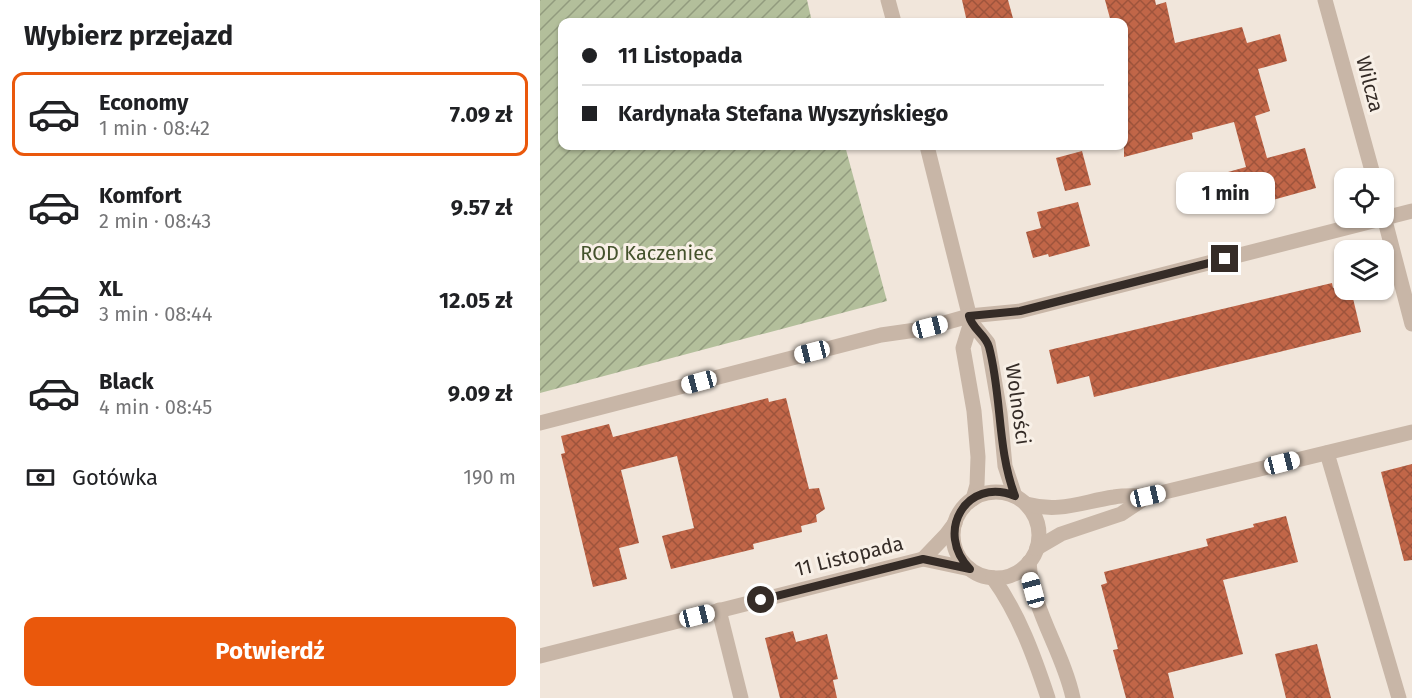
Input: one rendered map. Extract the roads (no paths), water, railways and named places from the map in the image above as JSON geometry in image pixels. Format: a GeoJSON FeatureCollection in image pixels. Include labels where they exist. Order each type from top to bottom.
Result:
{"type":"FeatureCollection","features":[{"type":"Feature","properties":{"kind":"street"},"geometry":{"type":"LineString","coordinates":[[888,0],[893,18]]}},
{"type":"Feature","properties":{"kind":"street","name":"Wilcza"},"geometry":{"type":"LineString","coordinates":[[1325,0],[1371,168]]}},
{"type":"Feature","properties":{"kind":"street","name":"Wolności"},"geometry":{"type":"LineString","coordinates":[[928,150],[970,319],[988,344],[1000,413],[1005,466],[1020,500]]}},
{"type":"Feature","properties":{"kind":"street"},"geometry":{"type":"LineString","coordinates":[[1394,214],[1412,211]]}},
{"type":"Feature","properties":{"kind":"street"},"geometry":{"type":"LineString","coordinates":[[540,423],[880,335],[1020,311],[1338,228]]}},
{"type":"Feature","properties":{"kind":"street"},"geometry":{"type":"LineString","coordinates":[[1387,228],[1412,324]]}},
{"type":"Feature","properties":{"kind":"street","name":"Wolności"},"geometry":{"type":"LineString","coordinates":[[970,319],[963,348],[974,411],[978,457],[973,499]]}},
{"type":"Feature","properties":{"kind":"street"},"geometry":{"type":"LineString","coordinates":[[1020,500],[1038,524],[1037,548],[1029,562],[1009,576],[993,578],[977,574],[957,553],[954,543],[955,522],[959,513],[973,499],[993,492],[1020,500],[1042,508],[1076,507],[1116,496],[1148,496],[1412,432]]}},
{"type":"Feature","properties":{"kind":"street"},"geometry":{"type":"LineString","coordinates":[[1327,453],[1399,698]]}},
{"type":"Feature","properties":{"kind":"street"},"geometry":{"type":"LineString","coordinates":[[1037,548],[1060,534],[1120,514],[1148,496]]}},
{"type":"Feature","properties":{"kind":"street","name":"11 Listopada"},"geometry":{"type":"LineString","coordinates":[[923,559],[946,536],[955,522]]}},
{"type":"Feature","properties":{"kind":"street","name":"11 Listopada"},"geometry":{"type":"LineString","coordinates":[[540,656],[923,559],[970,569]]}},
{"type":"Feature","properties":{"kind":"street"},"geometry":{"type":"LineString","coordinates":[[1029,562],[1033,590],[1061,658],[1073,698]]}},
{"type":"Feature","properties":{"kind":"street"},"geometry":{"type":"LineString","coordinates":[[993,578],[1015,612],[1048,698]]}},
{"type":"Feature","properties":{"kind":"street"},"geometry":{"type":"LineString","coordinates":[[719,610],[741,698]]}},
{"type":"Feature","properties":{"kind":"park label","name":"ROD Kaczeniec"},"geometry":{"type":"Point","coordinates":[647,253]}}]}
